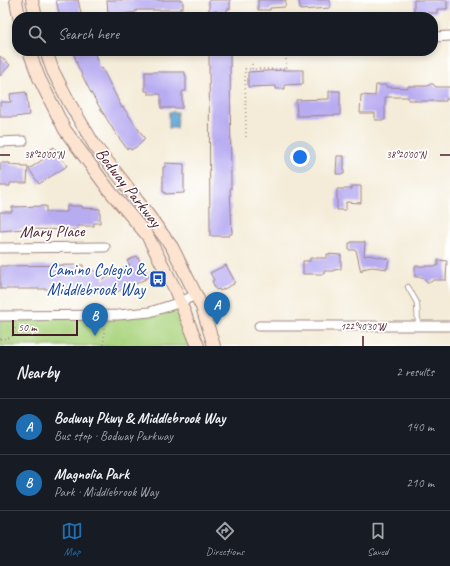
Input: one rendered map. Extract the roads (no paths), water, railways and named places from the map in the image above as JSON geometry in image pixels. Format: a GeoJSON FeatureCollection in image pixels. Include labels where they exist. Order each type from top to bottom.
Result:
{"type":"FeatureCollection","features":[{"type":"Feature","properties":{"kind":"street"},"geometry":{"type":"LineString","coordinates":[[16,0],[18,12]]}},
{"type":"Feature","properties":{"kind":"street"},"geometry":{"type":"LineString","coordinates":[[32,0],[35,12]]}},
{"type":"Feature","properties":{"kind":"street"},"geometry":{"type":"LineString","coordinates":[[438,36],[450,36]]}},
{"type":"Feature","properties":{"kind":"street","name":"Bodway Parkway"},"geometry":{"type":"LineString","coordinates":[[31,56],[39,78],[65,130],[109,190],[147,235],[180,302],[198,346]]}},
{"type":"Feature","properties":{"kind":"street","name":"Bodway Parkway"},"geometry":{"type":"LineString","coordinates":[[48,56],[53,70],[73,110],[95,146],[172,247],[202,307],[214,346]]}},
{"type":"Feature","properties":{"kind":"street"},"geometry":{"type":"LineString","coordinates":[[0,142],[23,141]]}},
{"type":"Feature","properties":{"kind":"street","name":"Mary Place"},"geometry":{"type":"LineString","coordinates":[[0,248],[105,247]]}},
{"type":"Feature","properties":{"kind":"street"},"geometry":{"type":"LineString","coordinates":[[0,316],[118,315],[150,312],[180,302],[196,294]]}},
{"type":"Feature","properties":{"kind":"street"},"geometry":{"type":"LineString","coordinates":[[259,326],[450,326]]}},
{"type":"Feature","properties":{"kind":"lane"},"geometry":{"type":"LineString","coordinates":[[408,287],[417,302],[418,326]]}},
{"type":"Feature","properties":{"kind":"water"},"geometry":{"type":"Polygon","coordinates":[[[169,112],[177,112],[177,128],[169,128],[169,112]]]}},
{"type":"Feature","properties":{"kind":"place","name":"Camino Colegio & Middlebrook Way"},"geometry":{"type":"Point","coordinates":[158,279]}},
{"type":"Feature","properties":{"kind":"place","name":"Bodway Pkwy & Middlebrook Way"},"geometry":{"type":"Point","coordinates":[217,325]}},
{"type":"Feature","properties":{"kind":"place","name":"Magnolia Park"},"geometry":{"type":"Point","coordinates":[95,336]}}]}
